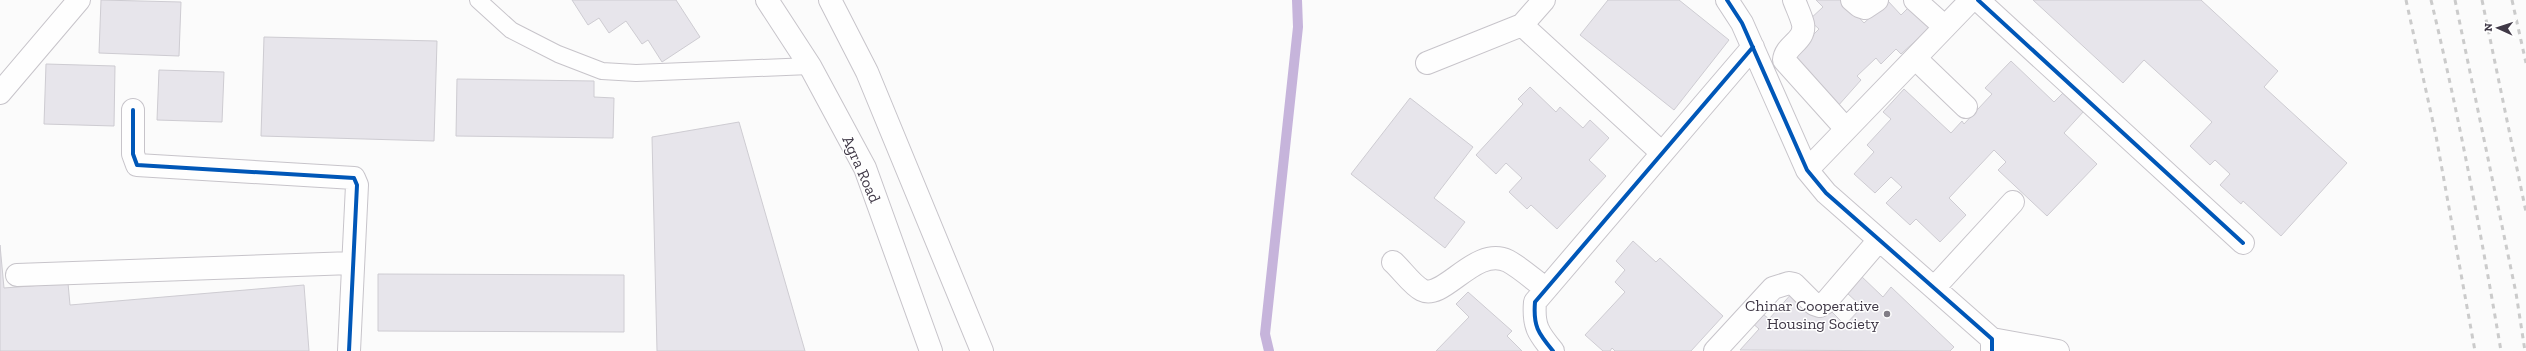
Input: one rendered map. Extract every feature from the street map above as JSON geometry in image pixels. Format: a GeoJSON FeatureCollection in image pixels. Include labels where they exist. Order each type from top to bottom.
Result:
{"type":"FeatureCollection","features":[{"type":"Feature","properties":{"kind":"street"},"geometry":{"type":"LineString","coordinates":[[0,93],[79,0]]}},
{"type":"Feature","properties":{"kind":"street","name":"Agra Road"},"geometry":{"type":"LineString","coordinates":[[769,0],[810,66],[865,168],[931,351]]}},
{"type":"Feature","properties":{"kind":"street"},"geometry":{"type":"LineString","coordinates":[[830,0],[868,72],[982,351]]}},
{"type":"Feature","properties":{"kind":"street"},"geometry":{"type":"LineString","coordinates":[[1427,63],[1522,25],[1544,0]]}},
{"type":"Feature","properties":{"kind":"street"},"geometry":{"type":"LineString","coordinates":[[1727,0],[1742,23],[1807,170],[1826,193],[1934,288],[1992,345],[2058,351]]}},
{"type":"Feature","properties":{"kind":"street"},"geometry":{"type":"LineString","coordinates":[[1794,0],[1803,26],[1801,37],[1787,51],[1784,60],[1846,130]]}},
{"type":"Feature","properties":{"kind":"street"},"geometry":{"type":"LineString","coordinates":[[1852,0],[1859,6],[1865,8],[1877,0]]}},
{"type":"Feature","properties":{"kind":"street"},"geometry":{"type":"LineString","coordinates":[[1915,0],[1945,27]]}},
{"type":"Feature","properties":{"kind":"street"},"geometry":{"type":"LineString","coordinates":[[1807,170],[1971,0]]}},
{"type":"Feature","properties":{"kind":"street"},"geometry":{"type":"LineString","coordinates":[[1978,0],[2243,244]]}},
{"type":"Feature","properties":{"kind":"street"},"geometry":{"type":"LineString","coordinates":[[1522,25],[1662,153]]}},
{"type":"Feature","properties":{"kind":"street"},"geometry":{"type":"LineString","coordinates":[[1553,351],[1537,331],[1534,315],[1535,302],[1753,47]]}},
{"type":"Feature","properties":{"kind":"street"},"geometry":{"type":"LineString","coordinates":[[1915,58],[1966,107]]}},
{"type":"Feature","properties":{"kind":"street"},"geometry":{"type":"LineString","coordinates":[[133,110],[133,154],[137,165],[354,178],[357,185],[352,263],[349,351]]}},
{"type":"Feature","properties":{"kind":"street"},"geometry":{"type":"LineString","coordinates":[[1934,288],[2013,202]]}},
{"type":"Feature","properties":{"kind":"street"},"geometry":{"type":"LineString","coordinates":[[1715,351],[1773,288],[1782,284],[1794,284],[1814,304],[1820,306],[1825,303],[1879,240]]}},
{"type":"Feature","properties":{"kind":"street"},"geometry":{"type":"LineString","coordinates":[[1394,262],[1421,290],[1427,292],[1435,290],[1476,262],[1489,259],[1508,261],[1546,289]]}},
{"type":"Feature","properties":{"kind":"street"},"geometry":{"type":"LineString","coordinates":[[17,275],[352,263]]}},
{"type":"Feature","properties":{"kind":"lane"},"geometry":{"type":"LineString","coordinates":[[478,0],[511,30],[558,54],[602,71],[636,73],[810,66]]}},
{"type":"Feature","properties":{"kind":"building"},"geometry":{"type":"Polygon","coordinates":[[[101,0],[181,2],[179,56],[99,53],[101,0]]]}},
{"type":"Feature","properties":{"kind":"building"},"geometry":{"type":"Polygon","coordinates":[[[572,0],[676,0],[700,37],[662,62],[648,40],[642,44],[626,21],[609,33],[599,18],[588,25],[572,0]]]}},
{"type":"Feature","properties":{"kind":"building"},"geometry":{"type":"Polygon","coordinates":[[[1608,0],[1679,0],[1729,40],[1674,110],[1580,35],[1608,0]]]}},
{"type":"Feature","properties":{"kind":"building"},"geometry":{"type":"Polygon","coordinates":[[[1816,0],[1843,0],[1864,23],[1888,1],[1901,15],[1912,4],[1933,25],[1901,54],[1896,49],[1881,64],[1876,58],[1857,76],[1861,80],[1837,107],[1790,58],[1819,29],[1809,20],[1823,7],[1816,0]]]}},
{"type":"Feature","properties":{"kind":"building"},"geometry":{"type":"Polygon","coordinates":[[[2033,0],[2201,0],[2278,71],[2264,87],[2347,163],[2281,236],[2243,201],[2241,204],[2220,185],[2230,174],[2215,160],[2210,165],[2190,146],[2212,122],[2144,60],[2123,83],[2033,0]]]}},
{"type":"Feature","properties":{"kind":"building"},"geometry":{"type":"Polygon","coordinates":[[[264,37],[437,41],[434,141],[261,136],[264,37]]]}},
{"type":"Feature","properties":{"kind":"building"},"geometry":{"type":"Polygon","coordinates":[[[2011,61],[2054,102],[2064,92],[2084,111],[2064,133],[2097,164],[2047,216],[1998,170],[2006,162],[1994,150],[1949,198],[1966,215],[1940,242],[1916,219],[1910,225],[1886,203],[1902,187],[1891,177],[1875,193],[1854,174],[1874,152],[1867,145],[1891,119],[1883,112],[1904,89],[1951,133],[1962,121],[1964,124],[1992,94],[1985,88],[2011,61]]]}},
{"type":"Feature","properties":{"kind":"building"},"geometry":{"type":"Polygon","coordinates":[[[46,64],[115,66],[114,126],[44,124],[46,64]]]}},
{"type":"Feature","properties":{"kind":"building"},"geometry":{"type":"Polygon","coordinates":[[[159,70],[224,72],[222,122],[157,120],[159,70]]]}},
{"type":"Feature","properties":{"kind":"building"},"geometry":{"type":"Polygon","coordinates":[[[457,79],[594,81],[594,97],[614,98],[613,138],[456,136],[457,79]]]}},
{"type":"Feature","properties":{"kind":"building"},"geometry":{"type":"Polygon","coordinates":[[[1530,87],[1556,112],[1560,107],[1583,128],[1590,120],[1609,138],[1589,160],[1606,176],[1557,229],[1531,205],[1527,209],[1509,192],[1522,178],[1506,163],[1496,174],[1476,155],[1523,104],[1518,99],[1530,87]]]}},
{"type":"Feature","properties":{"kind":"building"},"geometry":{"type":"Polygon","coordinates":[[[1410,98],[1473,147],[1434,198],[1465,222],[1445,248],[1351,174],[1410,98]]]}},
{"type":"Feature","properties":{"kind":"building"},"geometry":{"type":"Polygon","coordinates":[[[739,122],[805,351],[657,351],[652,137],[739,122]]]}},
{"type":"Feature","properties":{"kind":"building"},"geometry":{"type":"Polygon","coordinates":[[[1633,241],[1656,262],[1660,258],[1723,316],[1691,351],[1615,351],[1612,348],[1610,351],[1603,351],[1585,335],[1625,292],[1615,282],[1625,270],[1616,261],[1633,241]]]}},
{"type":"Feature","properties":{"kind":"building"},"geometry":{"type":"Polygon","coordinates":[[[0,245],[4,288],[68,283],[70,305],[304,285],[309,351],[0,351],[0,245]]]}},
{"type":"Feature","properties":{"kind":"building"},"geometry":{"type":"Polygon","coordinates":[[[378,274],[624,275],[624,332],[378,331],[378,274]]]}},
{"type":"Feature","properties":{"kind":"building","name":"Chinar Cooperative Housing Society"},"geometry":{"type":"Polygon","coordinates":[[[1860,275],[1883,297],[1891,287],[1954,347],[1950,351],[1740,350],[1759,329],[1750,321],[1759,311],[1769,319],[1793,292],[1821,318],[1829,309],[1845,325],[1862,307],[1845,291],[1860,275]]]}},
{"type":"Feature","properties":{"kind":"building"},"geometry":{"type":"Polygon","coordinates":[[[1468,292],[1512,331],[1507,336],[1522,351],[1436,351],[1469,317],[1456,304],[1468,292]]]}},
{"type":"Feature","properties":{"kind":"waterway"},"geometry":{"type":"LineString","coordinates":[[1269,351],[1265,334],[1298,27],[1297,0]]}},
{"type":"Feature","properties":{"kind":"railway"},"geometry":{"type":"LineString","coordinates":[[2406,0],[2436,136],[2475,351]]}},
{"type":"Feature","properties":{"kind":"railway"},"geometry":{"type":"LineString","coordinates":[[2431,0],[2469,175],[2501,351]]}},
{"type":"Feature","properties":{"kind":"railway"},"geometry":{"type":"LineString","coordinates":[[2455,0],[2516,293],[2525,351]]}},
{"type":"Feature","properties":{"kind":"railway"},"geometry":{"type":"LineString","coordinates":[[2482,0],[2526,212]]}},
{"type":"Feature","properties":{"kind":"railway"},"geometry":{"type":"LineString","coordinates":[[2512,0],[2526,63]]}},
{"type":"Feature","properties":{"kind":"cycle path"},"geometry":{"type":"LineString","coordinates":[[1727,0],[1742,23],[1807,170],[1826,193],[1992,339],[1992,351]]}},
{"type":"Feature","properties":{"kind":"cycle path"},"geometry":{"type":"LineString","coordinates":[[1978,0],[2243,243]]}},
{"type":"Feature","properties":{"kind":"cycle path"},"geometry":{"type":"LineString","coordinates":[[1553,351],[1538,329],[1535,317],[1535,302],[1753,47]]}},
{"type":"Feature","properties":{"kind":"cycle path"},"geometry":{"type":"LineString","coordinates":[[133,110],[133,154],[137,165],[354,178],[357,185],[349,351]]}},
{"type":"Feature","properties":{"kind":"place","name":"Chinar Cooperative Housing Society"},"geometry":{"type":"Point","coordinates":[1887,314]}}]}
